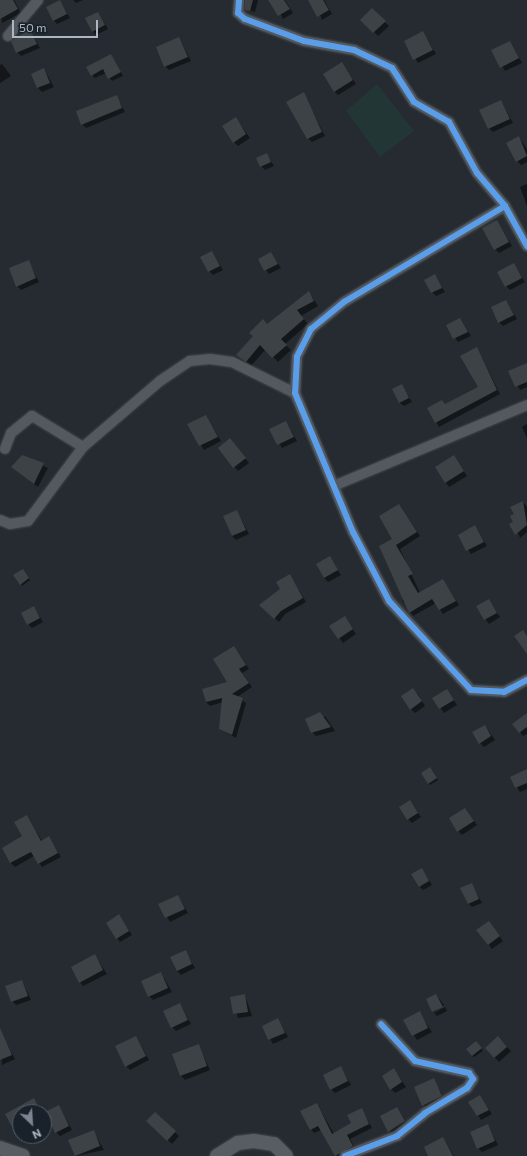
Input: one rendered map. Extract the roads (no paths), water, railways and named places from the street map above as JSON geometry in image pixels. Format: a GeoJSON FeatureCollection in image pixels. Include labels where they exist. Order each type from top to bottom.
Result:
{"type":"FeatureCollection","features":[{"type":"Feature","properties":{"kind":"main road"},"geometry":{"type":"LineString","coordinates":[[217,1156],[238,1143],[254,1141],[274,1144],[286,1156]]}},
{"type":"Feature","properties":{"kind":"main road"},"geometry":{"type":"LineString","coordinates":[[0,1148],[23,1156]]}},
{"type":"Feature","properties":{"kind":"street"},"geometry":{"type":"LineString","coordinates":[[8,36],[38,0]]}},
{"type":"Feature","properties":{"kind":"street"},"geometry":{"type":"LineString","coordinates":[[239,0],[238,13],[244,19],[304,41],[354,50],[392,68],[414,102],[449,122],[477,173],[504,206],[527,246]]}},
{"type":"Feature","properties":{"kind":"street"},"geometry":{"type":"LineString","coordinates":[[504,206],[344,302],[311,329],[297,357],[295,393],[336,485],[353,532],[389,602],[451,671],[471,690],[504,692],[527,680]]}},
{"type":"Feature","properties":{"kind":"street"},"geometry":{"type":"LineString","coordinates":[[0,520],[10,524],[28,521],[83,447],[160,381],[190,361],[232,362],[295,393]]}},
{"type":"Feature","properties":{"kind":"street"},"geometry":{"type":"LineString","coordinates":[[336,485],[527,405]]}},
{"type":"Feature","properties":{"kind":"street"},"geometry":{"type":"LineString","coordinates":[[5,449],[11,433],[32,416],[83,447]]}},
{"type":"Feature","properties":{"kind":"street"},"geometry":{"type":"LineString","coordinates":[[345,1156],[397,1136],[425,1113],[467,1088],[473,1079],[469,1073],[415,1061],[382,1024]]}}]}
